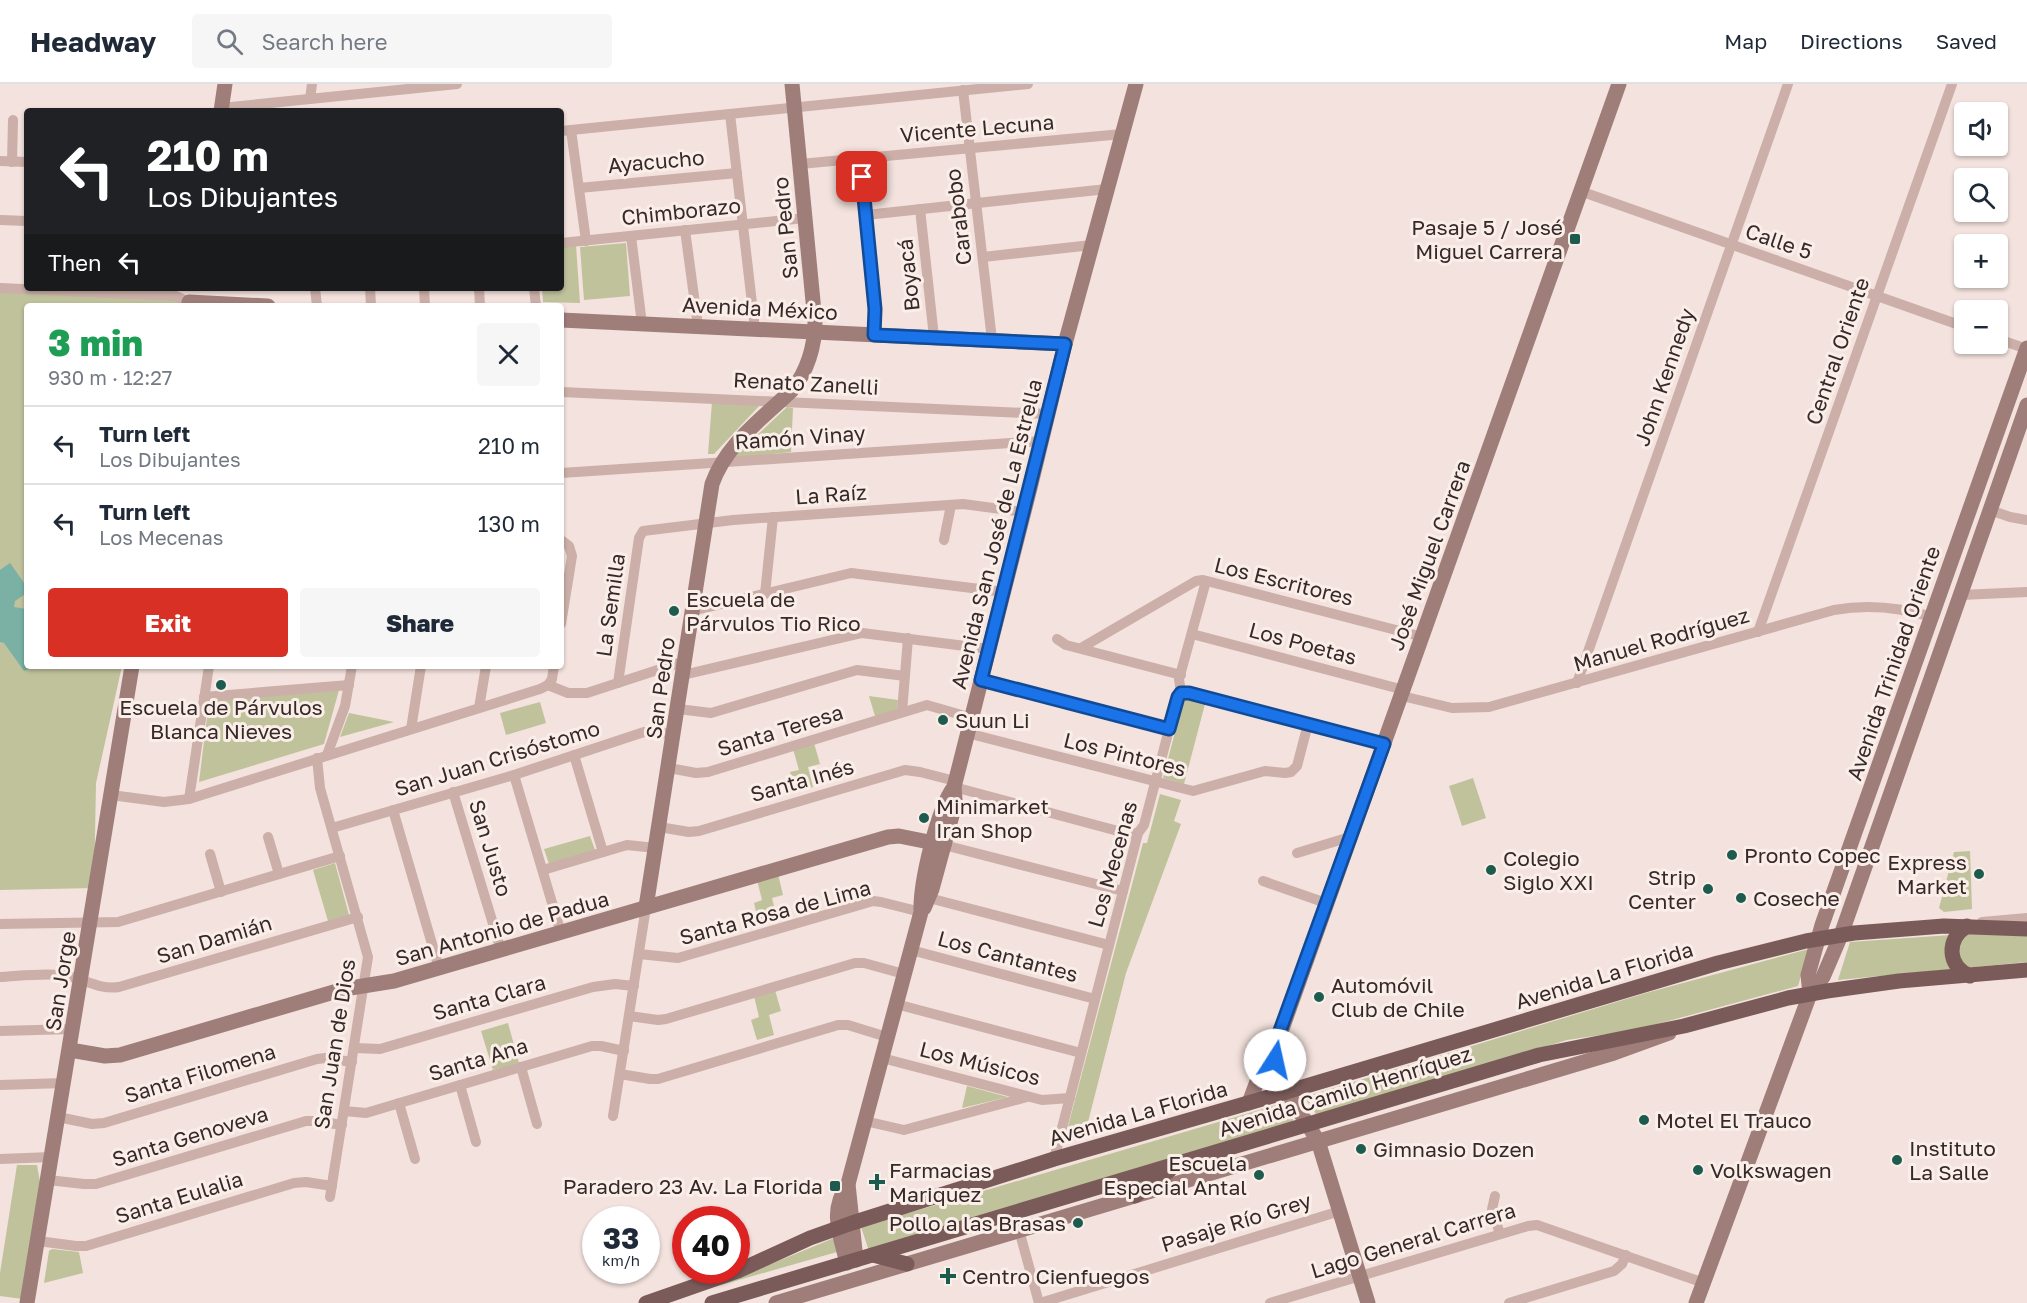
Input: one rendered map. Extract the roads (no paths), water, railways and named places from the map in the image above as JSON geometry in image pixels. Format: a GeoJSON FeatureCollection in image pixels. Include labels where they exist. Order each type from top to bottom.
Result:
{"type":"FeatureCollection","features":[{"type":"Feature","properties":{"kind":"main road","name":"Avenida La Florida"},"geometry":{"type":"LineString","coordinates":[[646,1303],[738,1271],[810,1238],[845,1225],[1054,1159],[1718,963],[1818,938],[1899,928],[1967,926],[2027,929]]}},
{"type":"Feature","properties":{"kind":"main road"},"geometry":{"type":"LineString","coordinates":[[1967,926],[1954,940],[1952,952],[1955,964],[1970,976]]}},
{"type":"Feature","properties":{"kind":"main road"},"geometry":{"type":"LineString","coordinates":[[1810,994],[1899,981],[2027,972]]}},
{"type":"Feature","properties":{"kind":"main road","name":"Avenida Camilo Henríquez"},"geometry":{"type":"LineString","coordinates":[[712,1303],[734,1300],[873,1255],[1539,1055],[1684,1026],[1810,994]]}},
{"type":"Feature","properties":{"kind":"main road"},"geometry":{"type":"LineString","coordinates":[[1135,1196],[1179,1163]]}},
{"type":"Feature","properties":{"kind":"main road"},"geometry":{"type":"LineString","coordinates":[[873,1255],[907,1264]]}},
{"type":"Feature","properties":{"kind":"street"},"geometry":{"type":"LineString","coordinates":[[221,108],[225,84]]}},
{"type":"Feature","properties":{"kind":"street"},"geometry":{"type":"LineString","coordinates":[[310,99],[312,84]]}},
{"type":"Feature","properties":{"kind":"street"},"geometry":{"type":"LineString","coordinates":[[230,108],[310,99],[366,89],[457,84]]}},
{"type":"Feature","properties":{"kind":"street","name":"San Pedro"},"geometry":{"type":"LineString","coordinates":[[613,1116],[712,484],[721,462],[733,446],[795,386],[812,347],[815,332],[792,84]]}},
{"type":"Feature","properties":{"kind":"street"},"geometry":{"type":"LineString","coordinates":[[586,241],[579,188],[566,131],[1028,84]]}},
{"type":"Feature","properties":{"kind":"street","name":"Avenida San José de La Estrella"},"geometry":{"type":"LineString","coordinates":[[852,1262],[845,1225],[836,1210],[839,1199],[848,1185],[910,950],[921,912],[929,898],[939,844],[942,808],[955,784],[1065,344],[1136,84]]}},
{"type":"Feature","properties":{"kind":"street","name":"José Miguel Carrera"},"geometry":{"type":"LineString","coordinates":[[1249,1103],[1268,1054],[1277,1039],[1403,693],[1618,84]]}},
{"type":"Feature","properties":{"kind":"street","name":"John Kennedy"},"geometry":{"type":"LineString","coordinates":[[1577,683],[1788,84]]}},
{"type":"Feature","properties":{"kind":"street","name":"Central Oriente"},"geometry":{"type":"LineString","coordinates":[[1758,632],[1952,84]]}},
{"type":"Feature","properties":{"kind":"street","name":"Carabobo"},"geometry":{"type":"LineString","coordinates":[[963,90],[992,340]]}},
{"type":"Feature","properties":{"kind":"street"},"geometry":{"type":"LineString","coordinates":[[730,114],[755,329]]}},
{"type":"Feature","properties":{"kind":"street"},"geometry":{"type":"LineString","coordinates":[[12,162],[13,120]]}},
{"type":"Feature","properties":{"kind":"street","name":"Vicente Lecuna"},"geometry":{"type":"LineString","coordinates":[[800,164],[1122,134]]}},
{"type":"Feature","properties":{"kind":"street"},"geometry":{"type":"LineString","coordinates":[[861,159],[876,320],[874,335]]}},
{"type":"Feature","properties":{"kind":"street"},"geometry":{"type":"LineString","coordinates":[[0,161],[24,162]]}},
{"type":"Feature","properties":{"kind":"street","name":"Ayacucho"},"geometry":{"type":"LineString","coordinates":[[579,188],[737,173]]}},
{"type":"Feature","properties":{"kind":"street"},"geometry":{"type":"LineString","coordinates":[[866,214],[1107,189]]}},
{"type":"Feature","properties":{"kind":"street","name":"Calle 5"},"geometry":{"type":"LineString","coordinates":[[1581,191],[1954,323]]}},
{"type":"Feature","properties":{"kind":"street","name":"Boyacá"},"geometry":{"type":"LineString","coordinates":[[920,209],[934,338]]}},
{"type":"Feature","properties":{"kind":"street","name":"Chimborazo"},"geometry":{"type":"LineString","coordinates":[[564,243],[805,218]]}},
{"type":"Feature","properties":{"kind":"street"},"geometry":{"type":"LineString","coordinates":[[0,220],[24,221]]}},
{"type":"Feature","properties":{"kind":"street"},"geometry":{"type":"LineString","coordinates":[[685,230],[698,326]]}},
{"type":"Feature","properties":{"kind":"street"},"geometry":{"type":"LineString","coordinates":[[631,236],[642,324]]}},
{"type":"Feature","properties":{"kind":"street"},"geometry":{"type":"LineString","coordinates":[[982,257],[1092,245]]}},
{"type":"Feature","properties":{"kind":"street"},"geometry":{"type":"LineString","coordinates":[[0,288],[24,289]]}},
{"type":"Feature","properties":{"kind":"street"},"geometry":{"type":"LineString","coordinates":[[66,291],[176,296],[228,303]]}},
{"type":"Feature","properties":{"kind":"street","name":"Avenida México"},"geometry":{"type":"LineString","coordinates":[[564,320],[1065,344]]}},
{"type":"Feature","properties":{"kind":"street"},"geometry":{"type":"LineString","coordinates":[[2008,342],[2027,349]]}},
{"type":"Feature","properties":{"kind":"street","name":"Avenida Trinidad Oriente"},"geometry":{"type":"LineString","coordinates":[[1810,994],[1808,975],[1818,938],[2027,349]]}},
{"type":"Feature","properties":{"kind":"street","name":"Renato Zanelli"},"geometry":{"type":"LineString","coordinates":[[564,392],[1048,414]]}},
{"type":"Feature","properties":{"kind":"street","name":"Avenida Trinidad Oriente"},"geometry":{"type":"LineString","coordinates":[[1696,1303],[1810,994],[1823,977],[1841,935],[1990,510],[2021,439],[2027,405]]}},
{"type":"Feature","properties":{"kind":"street","name":"Ramón Vinay"},"geometry":{"type":"LineString","coordinates":[[564,473],[1042,441]]}},
{"type":"Feature","properties":{"kind":"street","name":"La Raíz"},"geometry":{"type":"LineString","coordinates":[[641,533],[645,530],[705,523],[963,504],[1024,512]]}},
{"type":"Feature","properties":{"kind":"street"},"geometry":{"type":"LineString","coordinates":[[944,540],[951,505]]}},
{"type":"Feature","properties":{"kind":"street"},"geometry":{"type":"LineString","coordinates":[[1990,510],[2027,520]]}},
{"type":"Feature","properties":{"kind":"street"},"geometry":{"type":"LineString","coordinates":[[765,594],[773,517]]}},
{"type":"Feature","properties":{"kind":"street","name":"La Semilla"},"geometry":{"type":"LineString","coordinates":[[618,683],[641,533]]}},
{"type":"Feature","properties":{"kind":"street"},"geometry":{"type":"LineString","coordinates":[[564,542],[571,549],[572,556],[564,605]]}},
{"type":"Feature","properties":{"kind":"street"},"geometry":{"type":"LineString","coordinates":[[692,611],[851,573],[1004,592]]}},
{"type":"Feature","properties":{"kind":"street","name":"Los Escritores"},"geometry":{"type":"LineString","coordinates":[[1081,648],[1196,581],[1206,581],[1423,637]]}},
{"type":"Feature","properties":{"kind":"street","name":"Los Mecenas"},"geometry":{"type":"LineString","coordinates":[[1054,1159],[1138,833],[1144,825],[1177,699],[1181,693],[1180,675],[1206,581]]}},
{"type":"Feature","properties":{"kind":"street"},"geometry":{"type":"LineString","coordinates":[[1961,595],[2027,592]]}},
{"type":"Feature","properties":{"kind":"street","name":"Manuel Rodríguez"},"geometry":{"type":"LineString","coordinates":[[1403,693],[1439,706],[1477,708],[1500,705],[1834,610],[1864,606],[1905,609],[1932,617]]}},
{"type":"Feature","properties":{"kind":"street"},"geometry":{"type":"LineString","coordinates":[[548,685],[568,693],[587,693],[618,683],[684,668],[862,633],[989,649]]}},
{"type":"Feature","properties":{"kind":"street","name":"Los Poetas"},"geometry":{"type":"LineString","coordinates":[[1191,634],[1403,693]]}},
{"type":"Feature","properties":{"kind":"street"},"geometry":{"type":"LineString","coordinates":[[902,712],[908,638]]}},
{"type":"Feature","properties":{"kind":"street"},"geometry":{"type":"LineString","coordinates":[[1058,639],[1063,644],[1180,675]]}},
{"type":"Feature","properties":{"kind":"street","name":"San Jorge"},"geometry":{"type":"LineString","coordinates":[[27,1303],[132,669]]}},
{"type":"Feature","properties":{"kind":"street"},"geometry":{"type":"LineString","coordinates":[[189,800],[209,669]]}},
{"type":"Feature","properties":{"kind":"street","name":"San Juan de Dios"},"geometry":{"type":"LineString","coordinates":[[331,1191],[365,986],[368,953],[320,788],[322,757],[345,706],[352,669]]}},
{"type":"Feature","properties":{"kind":"street"},"geometry":{"type":"LineString","coordinates":[[411,729],[421,669]]}},
{"type":"Feature","properties":{"kind":"street"},"geometry":{"type":"LineString","coordinates":[[479,708],[486,669]]}},
{"type":"Feature","properties":{"kind":"street"},"geometry":{"type":"LineString","coordinates":[[111,795],[164,802],[189,800],[540,690],[552,679],[554,669]]}},
{"type":"Feature","properties":{"kind":"street"},"geometry":{"type":"LineString","coordinates":[[678,709],[711,713],[857,670],[905,676]]}},
{"type":"Feature","properties":{"kind":"street"},"geometry":{"type":"LineString","coordinates":[[981,680],[1169,729]]}},
{"type":"Feature","properties":{"kind":"street"},"geometry":{"type":"LineString","coordinates":[[204,697],[349,685]]}},
{"type":"Feature","properties":{"kind":"street"},"geometry":{"type":"LineString","coordinates":[[1181,693],[1189,693],[1384,744]]}},
{"type":"Feature","properties":{"kind":"street","name":"Santa Teresa"},"geometry":{"type":"LineString","coordinates":[[669,768],[696,773],[708,772],[927,705],[972,718]]}},
{"type":"Feature","properties":{"kind":"street","name":"Los Pintores"},"geometry":{"type":"LineString","coordinates":[[967,734],[1197,791],[1265,771],[1292,772],[1297,766],[1308,724]]}},
{"type":"Feature","properties":{"kind":"street","name":"San Juan Crisóstomo"},"geometry":{"type":"LineString","coordinates":[[332,828],[514,775],[644,732],[674,734]]}},
{"type":"Feature","properties":{"kind":"street"},"geometry":{"type":"LineString","coordinates":[[574,755],[603,852]]}},
{"type":"Feature","properties":{"kind":"street","name":"Santa Inés"},"geometry":{"type":"LineString","coordinates":[[659,827],[689,832],[699,831],[905,770],[920,771],[955,784],[1129,834],[1138,833]]}},
{"type":"Feature","properties":{"kind":"street"},"geometry":{"type":"LineString","coordinates":[[514,775],[561,933]]}},
{"type":"Feature","properties":{"kind":"street","name":"San Justo"},"geometry":{"type":"LineString","coordinates":[[453,792],[501,950]]}},
{"type":"Feature","properties":{"kind":"street"},"geometry":{"type":"LineString","coordinates":[[393,810],[439,968]]}},
{"type":"Feature","properties":{"kind":"street","name":"San Antonio de Padua"},"geometry":{"type":"LineString","coordinates":[[70,1050],[105,1056],[120,1055],[337,991],[394,981],[888,837],[899,836],[939,844]]}},
{"type":"Feature","properties":{"kind":"street"},"geometry":{"type":"LineString","coordinates":[[268,837],[279,874]]}},
{"type":"Feature","properties":{"kind":"street"},"geometry":{"type":"LineString","coordinates":[[1297,853],[1350,837]]}},
{"type":"Feature","properties":{"kind":"street"},"geometry":{"type":"LineString","coordinates":[[543,870],[632,844],[656,848]]}},
{"type":"Feature","properties":{"kind":"street"},"geometry":{"type":"LineString","coordinates":[[939,844],[1124,891]]}},
{"type":"Feature","properties":{"kind":"street","name":"Avenida San José de La Estrella"},"geometry":{"type":"LineString","coordinates":[[921,912],[921,890],[939,844]]}},
{"type":"Feature","properties":{"kind":"street"},"geometry":{"type":"LineString","coordinates":[[210,854],[221,892]]}},
{"type":"Feature","properties":{"kind":"street"},"geometry":{"type":"LineString","coordinates":[[0,924],[124,920],[340,856]]}},
{"type":"Feature","properties":{"kind":"street"},"geometry":{"type":"LineString","coordinates":[[1263,881],[1326,903]]}},
{"type":"Feature","properties":{"kind":"street"},"geometry":{"type":"LineString","coordinates":[[929,898],[1109,945]]}},
{"type":"Feature","properties":{"kind":"street","name":"Santa Rosa de Lima"},"geometry":{"type":"LineString","coordinates":[[639,954],[678,958],[873,902],[921,912]]}},
{"type":"Feature","properties":{"kind":"street","name":"San Damián"},"geometry":{"type":"LineString","coordinates":[[0,977],[63,975],[105,987],[119,987],[358,917]]}},
{"type":"Feature","properties":{"kind":"street","name":"Avenida La Florida"},"geometry":{"type":"LineString","coordinates":[[1967,926],[1984,921],[2027,918]]}},
{"type":"Feature","properties":{"kind":"street","name":"Los Cantantes"},"geometry":{"type":"LineString","coordinates":[[910,950],[1095,999]]}},
{"type":"Feature","properties":{"kind":"street"},"geometry":{"type":"LineString","coordinates":[[629,1016],[666,1019],[855,963],[864,963],[904,974]]}},
{"type":"Feature","properties":{"kind":"street","name":"Santa Clara"},"geometry":{"type":"LineString","coordinates":[[355,1048],[380,1049],[593,987],[615,984],[634,986]]}},
{"type":"Feature","properties":{"kind":"street"},"geometry":{"type":"LineString","coordinates":[[896,1004],[1082,1053]]}},
{"type":"Feature","properties":{"kind":"street"},"geometry":{"type":"LineString","coordinates":[[620,1074],[658,1079],[838,1025],[848,1025],[887,1037]]}},
{"type":"Feature","properties":{"kind":"street","name":"Avenida Camilo Henríquez"},"geometry":{"type":"LineString","coordinates":[[776,1303],[1641,1045],[1684,1026]]}},
{"type":"Feature","properties":{"kind":"street"},"geometry":{"type":"LineString","coordinates":[[0,1030],[73,1029]]}},
{"type":"Feature","properties":{"kind":"street","name":"José Miguel Carrera"},"geometry":{"type":"LineString","coordinates":[[1277,1039],[1276,1067],[1287,1092],[1318,1141],[1368,1303]]}},
{"type":"Feature","properties":{"kind":"street","name":"Santa Ana"},"geometry":{"type":"LineString","coordinates":[[344,1111],[366,1113],[592,1046],[624,1051]]}},
{"type":"Feature","properties":{"kind":"street","name":"Los Músicos"},"geometry":{"type":"LineString","coordinates":[[882,1058],[1042,1100],[1070,1098]]}},
{"type":"Feature","properties":{"kind":"street","name":"Santa Filomena"},"geometry":{"type":"LineString","coordinates":[[58,1117],[92,1124],[104,1123],[317,1059],[352,1062]]}},
{"type":"Feature","properties":{"kind":"street"},"geometry":{"type":"LineString","coordinates":[[521,1067],[537,1124]]}},
{"type":"Feature","properties":{"kind":"street"},"geometry":{"type":"LineString","coordinates":[[0,1085],[64,1083]]}},
{"type":"Feature","properties":{"kind":"street"},"geometry":{"type":"LineString","coordinates":[[460,1085],[476,1142]]}},
{"type":"Feature","properties":{"kind":"street"},"geometry":{"type":"LineString","coordinates":[[865,1121],[904,1130],[1027,1096]]}},
{"type":"Feature","properties":{"kind":"street"},"geometry":{"type":"LineString","coordinates":[[399,1103],[415,1159]]}},
{"type":"Feature","properties":{"kind":"street","name":"Santa Genoveva"},"geometry":{"type":"LineString","coordinates":[[48,1180],[84,1185],[96,1184],[306,1121],[342,1125]]}},
{"type":"Feature","properties":{"kind":"street"},"geometry":{"type":"LineString","coordinates":[[0,1159],[52,1157]]}},
{"type":"Feature","properties":{"kind":"street","name":"Santa Eulalia"},"geometry":{"type":"LineString","coordinates":[[38,1241],[86,1246],[289,1184],[306,1182],[331,1191]]}},
{"type":"Feature","properties":{"kind":"street"},"geometry":{"type":"LineString","coordinates":[[1495,1196],[1492,1209],[1500,1234]]}},
{"type":"Feature","properties":{"kind":"street","name":"Pasaje Río Grey"},"geometry":{"type":"LineString","coordinates":[[1040,1303],[1340,1211]]}},
{"type":"Feature","properties":{"kind":"street","name":"Lago General Carrera"},"geometry":{"type":"LineString","coordinates":[[1270,1303],[1500,1234],[1528,1226],[1542,1225],[1704,1283]]}},
{"type":"Feature","properties":{"kind":"street"},"geometry":{"type":"LineString","coordinates":[[1019,1230],[1040,1303]]}},
{"type":"Feature","properties":{"kind":"street"},"geometry":{"type":"LineString","coordinates":[[1509,1303],[1609,1273],[1622,1264],[1626,1256]]}},
{"type":"Feature","properties":{"kind":"water"},"geometry":{"type":"Polygon","coordinates":[[[10,563],[24,583],[24,595],[15,601],[14,607],[24,609],[24,669],[29,669],[24,671],[4,643],[0,642],[0,570],[10,563]]]}},
{"type":"Feature","properties":{"kind":"place","name":"Pasaje 5 / José Miguel Carrera"},"geometry":{"type":"Point","coordinates":[1575,239]}},
{"type":"Feature","properties":{"kind":"place","name":"Escuela de Párvulos Tio Rico"},"geometry":{"type":"Point","coordinates":[674,611]}},
{"type":"Feature","properties":{"kind":"place","name":"Escuela de Párvulos Blanca Nieves"},"geometry":{"type":"Point","coordinates":[221,685]}},
{"type":"Feature","properties":{"kind":"place","name":"Suun Li"},"geometry":{"type":"Point","coordinates":[943,720]}},
{"type":"Feature","properties":{"kind":"place","name":"Minimarket Iran Shop"},"geometry":{"type":"Point","coordinates":[924,818]}},
{"type":"Feature","properties":{"kind":"place","name":"Pronto Copec"},"geometry":{"type":"Point","coordinates":[1732,855]}},
{"type":"Feature","properties":{"kind":"place","name":"Colegio Siglo XXI"},"geometry":{"type":"Point","coordinates":[1491,870]}},
{"type":"Feature","properties":{"kind":"place","name":"Express Market"},"geometry":{"type":"Point","coordinates":[1979,874]}},
{"type":"Feature","properties":{"kind":"place","name":"Strip Center"},"geometry":{"type":"Point","coordinates":[1708,889]}},
{"type":"Feature","properties":{"kind":"place","name":"Coseche"},"geometry":{"type":"Point","coordinates":[1741,898]}},
{"type":"Feature","properties":{"kind":"place","name":"Automóvil Club de Chile"},"geometry":{"type":"Point","coordinates":[1319,997]}},
{"type":"Feature","properties":{"kind":"place","name":"Motel El Trauco"},"geometry":{"type":"Point","coordinates":[1644,1120]}},
{"type":"Feature","properties":{"kind":"place","name":"Gimnasio Dozen"},"geometry":{"type":"Point","coordinates":[1361,1149]}},
{"type":"Feature","properties":{"kind":"place","name":"Instituto La Salle"},"geometry":{"type":"Point","coordinates":[1897,1160]}},
{"type":"Feature","properties":{"kind":"place","name":"Volkswagen"},"geometry":{"type":"Point","coordinates":[1698,1170]}},
{"type":"Feature","properties":{"kind":"place","name":"Escuela Especial Antal"},"geometry":{"type":"Point","coordinates":[1259,1175]}},
{"type":"Feature","properties":{"kind":"place","name":"Farmacias Mariquez"},"geometry":{"type":"Point","coordinates":[877,1182]}},
{"type":"Feature","properties":{"kind":"place","name":"Paradero 23 Av. La Florida"},"geometry":{"type":"Point","coordinates":[835,1186]}},
{"type":"Feature","properties":{"kind":"place","name":"Pollo a las Brasas"},"geometry":{"type":"Point","coordinates":[1078,1223]}},
{"type":"Feature","properties":{"kind":"place","name":"Centro Cienfuegos"},"geometry":{"type":"Point","coordinates":[948,1276]}}]}
